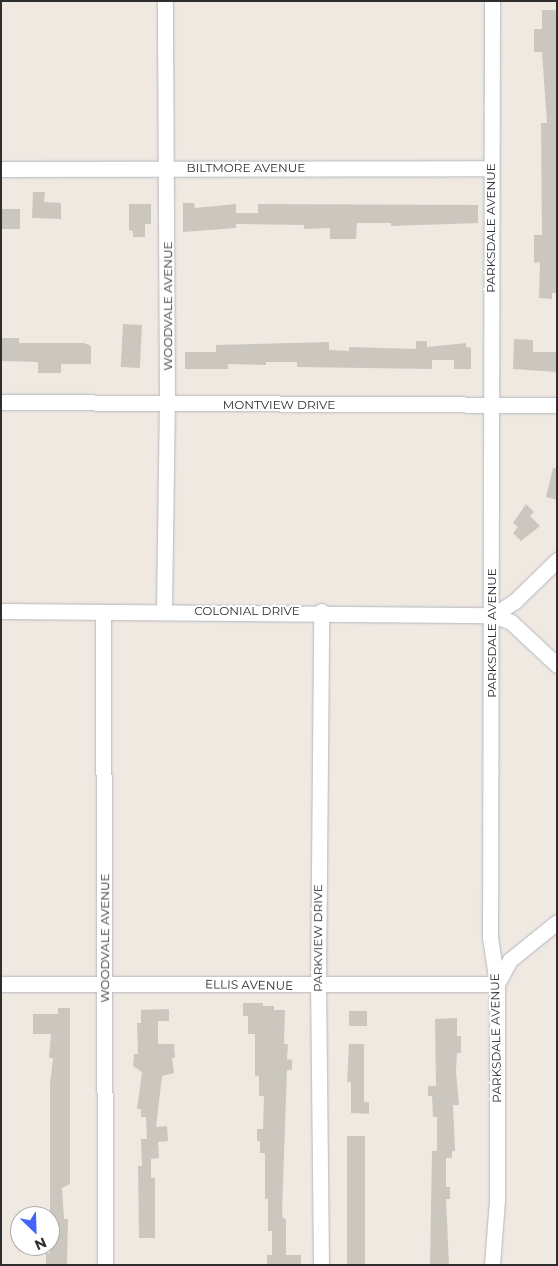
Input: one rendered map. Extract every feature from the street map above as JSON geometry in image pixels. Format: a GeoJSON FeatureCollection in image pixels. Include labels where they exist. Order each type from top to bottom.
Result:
{"type":"FeatureCollection","features":[{"type":"Feature","properties":{"kind":"street","name":"WOODVALE AVENUE"},"geometry":{"type":"LineString","coordinates":[[164,610],[168,404],[168,168],[165,1]]}},
{"type":"Feature","properties":{"kind":"street","name":"PARKSDALE AVENUE"},"geometry":{"type":"LineString","coordinates":[[492,1],[490,405],[493,615],[490,937],[497,984],[497,1200],[492,1265]]}},
{"type":"Feature","properties":{"kind":"street","name":"BILTMORE AVENUE"},"geometry":{"type":"LineString","coordinates":[[1,169],[491,168]]}},
{"type":"Feature","properties":{"kind":"street","name":"MONTVIEW DRIVE"},"geometry":{"type":"LineString","coordinates":[[1,402],[557,405]]}},
{"type":"Feature","properties":{"kind":"street"},"geometry":{"type":"LineString","coordinates":[[493,615],[515,601],[557,560]]}},
{"type":"Feature","properties":{"kind":"street","name":"COLONIAL DRIVE"},"geometry":{"type":"LineString","coordinates":[[1,611],[321,611],[493,615]]}},
{"type":"Feature","properties":{"kind":"street","name":"PARKVIEW DRIVE"},"geometry":{"type":"LineString","coordinates":[[320,1265],[318,986],[321,611]]}},
{"type":"Feature","properties":{"kind":"street","name":"WOODVALE AVENUE"},"geometry":{"type":"LineString","coordinates":[[102,612],[106,983],[104,1265]]}},
{"type":"Feature","properties":{"kind":"street"},"geometry":{"type":"LineString","coordinates":[[493,615],[511,622],[557,665]]}},
{"type":"Feature","properties":{"kind":"street"},"geometry":{"type":"LineString","coordinates":[[497,984],[510,960],[557,922]]}},
{"type":"Feature","properties":{"kind":"street","name":"ELLIS AVENUE"},"geometry":{"type":"LineString","coordinates":[[1,984],[106,983],[318,986],[497,984]]}},
{"type":"Feature","properties":{"kind":"building"},"geometry":{"type":"Polygon","coordinates":[[[542,10],[557,10],[557,293],[552,293],[552,299],[539,298],[540,262],[534,263],[534,235],[542,235],[541,123],[547,123],[542,52],[534,52],[534,29],[542,29],[542,10]]]}},
{"type":"Feature","properties":{"kind":"building"},"geometry":{"type":"Polygon","coordinates":[[[33,192],[45,192],[44,202],[61,203],[61,219],[32,218],[33,192]]]}},
{"type":"Feature","properties":{"kind":"building"},"geometry":{"type":"Polygon","coordinates":[[[183,203],[194,203],[195,208],[236,204],[236,213],[258,213],[258,204],[478,205],[478,223],[391,226],[391,223],[357,223],[356,239],[330,239],[330,228],[304,229],[304,225],[236,224],[236,228],[183,232],[183,203]]]}},
{"type":"Feature","properties":{"kind":"building"},"geometry":{"type":"Polygon","coordinates":[[[129,204],[151,204],[151,224],[145,224],[145,237],[133,237],[133,231],[129,230],[129,204]]]}},
{"type":"Feature","properties":{"kind":"building"},"geometry":{"type":"Polygon","coordinates":[[[1,209],[20,209],[20,229],[1,229],[1,209]]]}},
{"type":"Feature","properties":{"kind":"building"},"geometry":{"type":"Polygon","coordinates":[[[123,324],[142,325],[140,368],[121,367],[123,324]]]}},
{"type":"Feature","properties":{"kind":"building"},"geometry":{"type":"Polygon","coordinates":[[[1,338],[19,338],[19,343],[84,343],[91,346],[91,364],[61,364],[61,373],[38,373],[38,362],[1,361],[1,338]]]}},
{"type":"Feature","properties":{"kind":"building"},"geometry":{"type":"Polygon","coordinates":[[[514,339],[533,340],[533,352],[557,352],[557,372],[513,369],[514,339]]]}},
{"type":"Feature","properties":{"kind":"building"},"geometry":{"type":"Polygon","coordinates":[[[416,341],[427,341],[427,347],[466,343],[466,347],[471,348],[471,369],[454,369],[454,360],[432,360],[432,369],[297,367],[297,362],[266,362],[266,365],[228,364],[228,369],[185,369],[185,352],[216,352],[216,345],[329,342],[329,350],[349,351],[349,347],[416,349],[416,341]]]}},
{"type":"Feature","properties":{"kind":"building"},"geometry":{"type":"Polygon","coordinates":[[[553,468],[557,468],[557,500],[546,497],[553,468]]]}},
{"type":"Feature","properties":{"kind":"building"},"geometry":{"type":"Polygon","coordinates":[[[526,504],[534,512],[530,516],[540,526],[521,541],[513,533],[518,527],[513,523],[526,504]]]}},
{"type":"Feature","properties":{"kind":"building"},"geometry":{"type":"Polygon","coordinates":[[[243,1003],[263,1003],[263,1006],[274,1006],[274,1010],[285,1010],[284,1044],[288,1044],[287,1059],[292,1060],[292,1070],[287,1070],[282,1212],[283,1218],[286,1219],[286,1255],[301,1255],[301,1265],[267,1265],[267,1255],[272,1255],[272,1231],[268,1231],[268,1199],[265,1199],[265,1153],[260,1153],[260,1141],[257,1141],[257,1129],[263,1129],[264,1096],[259,1096],[259,1076],[255,1076],[255,1034],[248,1034],[248,1016],[243,1016],[243,1003]]]}},
{"type":"Feature","properties":{"kind":"building"},"geometry":{"type":"Polygon","coordinates":[[[58,1008],[70,1008],[70,1184],[62,1188],[64,1219],[68,1219],[67,1265],[46,1265],[46,1256],[60,1256],[60,1206],[50,1206],[50,1084],[53,1058],[49,1058],[51,1034],[33,1034],[33,1014],[58,1014],[58,1008]]]}},
{"type":"Feature","properties":{"kind":"building"},"geometry":{"type":"Polygon","coordinates":[[[169,1009],[169,1021],[158,1021],[158,1044],[174,1044],[175,1058],[172,1058],[174,1073],[162,1076],[156,1127],[167,1126],[168,1141],[158,1142],[159,1158],[151,1159],[151,1178],[155,1178],[155,1238],[139,1238],[138,1166],[142,1166],[141,1139],[147,1139],[146,1117],[141,1117],[141,1109],[137,1109],[142,1072],[133,1066],[134,1054],[138,1054],[137,1023],[141,1023],[141,1010],[169,1009]]]}},
{"type":"Feature","properties":{"kind":"building"},"geometry":{"type":"Polygon","coordinates":[[[349,1011],[367,1011],[367,1026],[349,1026],[349,1011]]]}},
{"type":"Feature","properties":{"kind":"building"},"geometry":{"type":"Polygon","coordinates":[[[457,1018],[457,1036],[461,1036],[461,1053],[457,1053],[456,1071],[459,1105],[453,1105],[455,1151],[452,1151],[452,1158],[446,1158],[446,1187],[450,1187],[450,1199],[446,1199],[449,1265],[430,1265],[432,1151],[437,1151],[437,1117],[433,1117],[432,1096],[428,1096],[428,1086],[436,1086],[435,1019],[457,1018]]]}},
{"type":"Feature","properties":{"kind":"building"},"geometry":{"type":"Polygon","coordinates":[[[349,1044],[364,1044],[364,1102],[369,1102],[369,1114],[351,1113],[351,1082],[347,1082],[349,1044]]]}},
{"type":"Feature","properties":{"kind":"building"},"geometry":{"type":"Polygon","coordinates":[[[347,1136],[365,1136],[365,1265],[347,1265],[347,1136]]]}}]}
